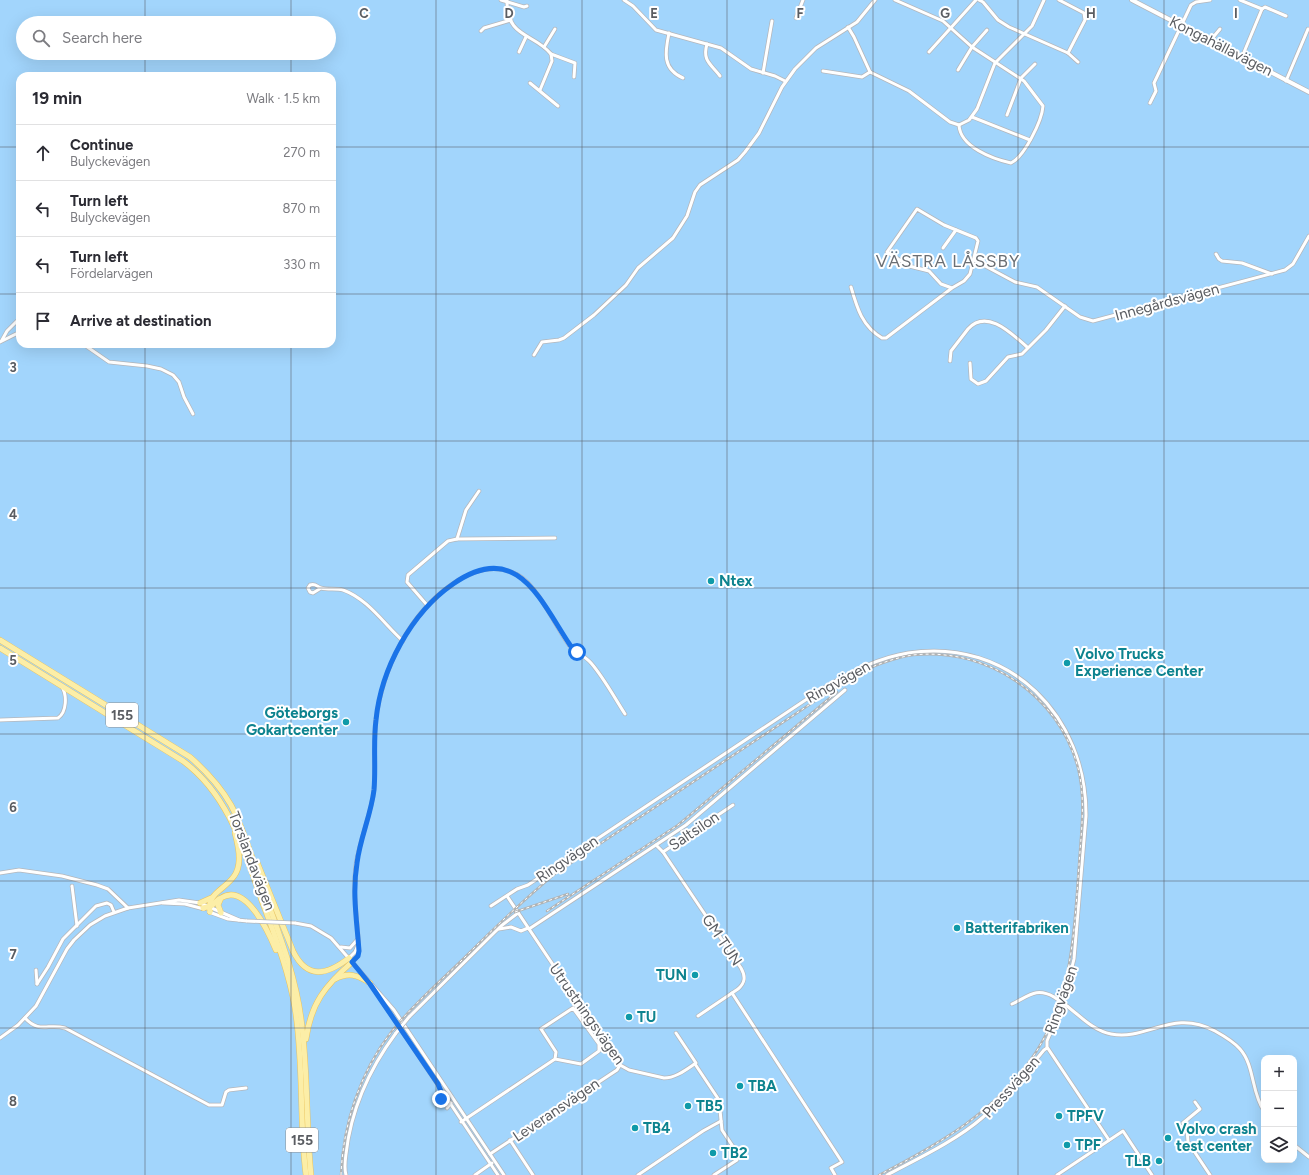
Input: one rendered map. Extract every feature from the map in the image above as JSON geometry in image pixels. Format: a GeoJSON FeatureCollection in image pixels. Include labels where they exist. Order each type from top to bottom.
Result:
{"type":"FeatureCollection","features":[{"type":"Feature","properties":{"kind":"main road","name":"Torslandavägen"},"geometry":{"type":"LineString","coordinates":[[0,640],[190,757],[209,774],[231,806],[249,848],[293,976],[302,1027],[311,1175]]}},
{"type":"Feature","properties":{"kind":"main road","name":"Torslandavägen"},"geometry":{"type":"LineString","coordinates":[[0,648],[188,764],[209,786],[229,817],[242,844],[285,968],[295,1008],[298,1038],[302,1136],[306,1175]]}},
{"type":"Feature","properties":{"kind":"main road"},"geometry":{"type":"LineString","coordinates":[[231,806],[238,815],[298,960],[309,969],[323,972],[334,969],[350,960]]}},
{"type":"Feature","properties":{"kind":"main road"},"geometry":{"type":"LineString","coordinates":[[206,908],[212,898],[233,878],[237,869],[238,848],[229,817]]}},
{"type":"Feature","properties":{"kind":"main road"},"geometry":{"type":"LineString","coordinates":[[206,908],[226,895],[239,896],[250,904],[258,915],[274,945],[281,963],[298,1038]]}},
{"type":"Feature","properties":{"kind":"main road"},"geometry":{"type":"LineString","coordinates":[[206,908],[212,898]]}},
{"type":"Feature","properties":{"kind":"main road"},"geometry":{"type":"LineString","coordinates":[[219,900],[218,907],[221,913]]}},
{"type":"Feature","properties":{"kind":"main road"},"geometry":{"type":"LineString","coordinates":[[304,1061],[309,1022],[318,998],[350,960]]}},
{"type":"Feature","properties":{"kind":"main road"},"geometry":{"type":"LineString","coordinates":[[331,982],[351,974],[360,977],[370,984]]}},
{"type":"Feature","properties":{"kind":"street"},"geometry":{"type":"LineString","coordinates":[[501,0],[527,6]]}},
{"type":"Feature","properties":{"kind":"street"},"geometry":{"type":"LineString","coordinates":[[624,0],[633,6],[652,28],[721,48],[751,70],[785,81]]}},
{"type":"Feature","properties":{"kind":"street"},"geometry":{"type":"LineString","coordinates":[[796,18],[803,0]]}},
{"type":"Feature","properties":{"kind":"street"},"geometry":{"type":"LineString","coordinates":[[534,355],[542,342],[564,338],[595,315],[626,285],[638,268],[673,238],[687,216],[695,192],[700,185],[738,160],[745,152],[758,133],[785,81],[816,48],[848,28],[862,17],[875,0]]}},
{"type":"Feature","properties":{"kind":"street"},"geometry":{"type":"LineString","coordinates":[[895,0],[901,1],[932,16],[949,27],[995,64],[1021,78],[1043,106],[1030,140],[1015,161],[1009,163],[972,148],[960,131],[959,125]]}},
{"type":"Feature","properties":{"kind":"street"},"geometry":{"type":"LineString","coordinates":[[929,52],[949,27],[977,0],[988,6],[999,20],[1009,27],[1068,53],[1078,62]]}},
{"type":"Feature","properties":{"kind":"street"},"geometry":{"type":"LineString","coordinates":[[848,28],[870,72],[909,91],[949,122],[959,125],[972,117],[979,106],[995,64],[1032,26],[1044,0]]}},
{"type":"Feature","properties":{"kind":"street"},"geometry":{"type":"LineString","coordinates":[[1059,0],[1084,13],[1086,16],[1068,53]]}},
{"type":"Feature","properties":{"kind":"street","name":"Kongahällavägen"},"geometry":{"type":"LineString","coordinates":[[1132,0],[1309,92]]}},
{"type":"Feature","properties":{"kind":"street"},"geometry":{"type":"LineString","coordinates":[[1150,103],[1156,91],[1154,83],[1180,25],[1191,5],[1196,2],[1210,0]]}},
{"type":"Feature","properties":{"kind":"street"},"geometry":{"type":"LineString","coordinates":[[1240,0],[1262,9],[1265,7],[1286,16]]}},
{"type":"Feature","properties":{"kind":"street"},"geometry":{"type":"LineString","coordinates":[[507,1],[511,20],[516,28],[544,47],[551,54],[575,62],[574,77]]}},
{"type":"Feature","properties":{"kind":"street"},"geometry":{"type":"LineString","coordinates":[[1242,57],[1262,9]]}},
{"type":"Feature","properties":{"kind":"street"},"geometry":{"type":"LineString","coordinates":[[481,31],[484,28],[511,20]]}},
{"type":"Feature","properties":{"kind":"street"},"geometry":{"type":"LineString","coordinates":[[763,73],[772,21]]}},
{"type":"Feature","properties":{"kind":"street"},"geometry":{"type":"LineString","coordinates":[[1210,41],[1220,28]]}},
{"type":"Feature","properties":{"kind":"street"},"geometry":{"type":"LineString","coordinates":[[544,47],[555,29]]}},
{"type":"Feature","properties":{"kind":"street"},"geometry":{"type":"LineString","coordinates":[[1286,80],[1308,29]]}},
{"type":"Feature","properties":{"kind":"street"},"geometry":{"type":"LineString","coordinates":[[958,70],[972,47],[987,30]]}},
{"type":"Feature","properties":{"kind":"street"},"geometry":{"type":"LineString","coordinates":[[669,34],[665,55],[666,62],[677,76],[683,78]]}},
{"type":"Feature","properties":{"kind":"street"},"geometry":{"type":"LineString","coordinates":[[519,52],[526,36]]}},
{"type":"Feature","properties":{"kind":"street"},"geometry":{"type":"LineString","coordinates":[[707,44],[705,53],[706,60],[720,76]]}},
{"type":"Feature","properties":{"kind":"street"},"geometry":{"type":"LineString","coordinates":[[540,90],[552,61],[551,54]]}},
{"type":"Feature","properties":{"kind":"street"},"geometry":{"type":"LineString","coordinates":[[1007,115],[1021,78],[1035,64]]}},
{"type":"Feature","properties":{"kind":"street"},"geometry":{"type":"LineString","coordinates":[[823,71],[862,77],[870,72]]}},
{"type":"Feature","properties":{"kind":"street"},"geometry":{"type":"LineString","coordinates":[[530,84],[540,90],[558,106]]}},
{"type":"Feature","properties":{"kind":"street"},"geometry":{"type":"LineString","coordinates":[[972,117],[1030,140]]}},
{"type":"Feature","properties":{"kind":"street"},"geometry":{"type":"LineString","coordinates":[[851,287],[861,318],[870,329],[882,338],[889,336],[952,288],[967,279],[974,260],[978,241],[976,238],[956,230],[918,209],[886,252],[909,266],[929,272],[941,284],[952,288]]}},
{"type":"Feature","properties":{"kind":"street"},"geometry":{"type":"LineString","coordinates":[[943,248],[956,230]]}},
{"type":"Feature","properties":{"kind":"street","name":"Innegårdsvägen"},"geometry":{"type":"LineString","coordinates":[[974,260],[1015,282],[1037,288],[1082,319],[1095,320],[1272,274],[1290,267],[1309,236]]}},
{"type":"Feature","properties":{"kind":"street","name":"Innegårdsvägen"},"geometry":{"type":"LineString","coordinates":[[1216,254],[1219,259],[1242,263],[1272,274]]}},
{"type":"Feature","properties":{"kind":"street"},"geometry":{"type":"LineString","coordinates":[[970,363],[971,379],[978,384],[986,381],[1002,361],[1008,357],[1019,355],[1046,330],[1065,306]]}},
{"type":"Feature","properties":{"kind":"street"},"geometry":{"type":"LineString","coordinates":[[950,361],[951,351],[968,329],[973,325],[985,321],[992,321],[998,324],[1027,347]]}},
{"type":"Feature","properties":{"kind":"street"},"geometry":{"type":"LineString","coordinates":[[1,341],[7,331],[16,322]]}},
{"type":"Feature","properties":{"kind":"street"},"geometry":{"type":"LineString","coordinates":[[1,341],[16,334]]}},
{"type":"Feature","properties":{"kind":"street"},"geometry":{"type":"LineString","coordinates":[[89,348],[109,362],[147,366],[168,372],[179,382],[184,397],[193,414]]}},
{"type":"Feature","properties":{"kind":"street"},"geometry":{"type":"LineString","coordinates":[[457,539],[466,510],[479,491]]}},
{"type":"Feature","properties":{"kind":"street"},"geometry":{"type":"LineString","coordinates":[[427,605],[407,582],[408,575],[448,541],[457,539],[555,538]]}},
{"type":"Feature","properties":{"kind":"street"},"geometry":{"type":"LineString","coordinates":[[350,960],[356,950],[357,940],[355,878],[360,847],[374,789],[376,719],[387,677],[403,641],[414,622],[427,605],[456,581],[480,570],[500,569],[518,575],[529,584],[570,645],[592,664],[625,714]]}},
{"type":"Feature","properties":{"kind":"street"},"geometry":{"type":"LineString","coordinates":[[321,588],[331,588],[351,594],[365,603],[403,641]]}},
{"type":"Feature","properties":{"kind":"street","name":"Ringvägen"},"geometry":{"type":"LineString","coordinates":[[490,906],[517,889],[528,885],[814,695],[851,673],[880,660],[908,653],[938,651],[969,656],[1006,670],[1029,686],[1043,699],[1056,714],[1067,731],[1077,754],[1083,775],[1086,816],[1074,959],[1065,998],[1047,1041]]}},
{"type":"Feature","properties":{"kind":"street"},"geometry":{"type":"LineString","coordinates":[[0,720],[57,718],[63,714],[65,699],[61,685]]}},
{"type":"Feature","properties":{"kind":"street"},"geometry":{"type":"LineString","coordinates":[[499,929],[511,927],[521,931],[528,929],[686,825],[845,690]]}},
{"type":"Feature","properties":{"kind":"street"},"geometry":{"type":"LineString","coordinates":[[65,699],[69,695],[75,694]]}},
{"type":"Feature","properties":{"kind":"street","name":"Saltsilon"},"geometry":{"type":"LineString","coordinates":[[656,845],[663,852],[733,805]]}},
{"type":"Feature","properties":{"kind":"street","name":"GM TUN"},"geometry":{"type":"LineString","coordinates":[[663,852],[745,977],[742,985],[698,1016]]}},
{"type":"Feature","properties":{"kind":"street"},"geometry":{"type":"LineString","coordinates":[[0,873],[19,870],[62,876],[97,884],[108,889],[128,908]]}},
{"type":"Feature","properties":{"kind":"street"},"geometry":{"type":"LineString","coordinates":[[72,886],[77,926]]}},
{"type":"Feature","properties":{"kind":"street"},"geometry":{"type":"LineString","coordinates":[[346,1175],[347,1144],[360,1100],[374,1066],[396,1033],[409,1017],[499,929],[518,913],[507,896]]}},
{"type":"Feature","properties":{"kind":"street"},"geometry":{"type":"LineString","coordinates":[[0,1038],[25,1018],[36,1006],[74,940],[90,925],[114,912],[155,903],[179,900],[239,920]]}},
{"type":"Feature","properties":{"kind":"street"},"geometry":{"type":"LineString","coordinates":[[36,970],[37,984],[48,967],[60,942],[96,906],[102,903],[109,904],[114,912]]}},
{"type":"Feature","properties":{"kind":"street"},"geometry":{"type":"LineString","coordinates":[[155,903],[179,904],[206,908],[228,920],[295,923],[317,928],[332,938],[370,984],[394,1010],[449,1091],[464,1120]]}},
{"type":"Feature","properties":{"kind":"street","name":"Utrustningsvägen"},"geometry":{"type":"LineString","coordinates":[[518,913],[620,1065],[628,1070],[670,1078],[696,1064]]}},
{"type":"Feature","properties":{"kind":"street"},"geometry":{"type":"LineString","coordinates":[[339,946],[350,948],[357,940]]}},
{"type":"Feature","properties":{"kind":"street"},"geometry":{"type":"LineString","coordinates":[[370,984],[455,1110],[490,1154],[492,1163],[504,1175]]}},
{"type":"Feature","properties":{"kind":"street"},"geometry":{"type":"LineString","coordinates":[[1012,1004],[1038,992],[1043,992],[1054,997],[1094,1026],[1110,1034],[1129,1034],[1182,1022],[1195,1023],[1213,1030],[1228,1038],[1243,1053],[1249,1066],[1257,1098],[1261,1105]]}},
{"type":"Feature","properties":{"kind":"street"},"geometry":{"type":"LineString","coordinates":[[732,993],[842,1162],[831,1168],[835,1175]]}},
{"type":"Feature","properties":{"kind":"street"},"geometry":{"type":"LineString","coordinates":[[464,1120],[555,1059],[581,1064],[599,1051],[599,1044],[573,1008],[541,1028],[556,1052],[555,1059]]}},
{"type":"Feature","properties":{"kind":"street"},"geometry":{"type":"LineString","coordinates":[[25,1018],[40,1028],[65,1028],[209,1105],[222,1105],[226,1092],[229,1090],[246,1088]]}},
{"type":"Feature","properties":{"kind":"street"},"geometry":{"type":"LineString","coordinates":[[676,1033],[719,1100],[722,1130],[739,1157],[714,1175]]}},
{"type":"Feature","properties":{"kind":"street","name":"Pressvägen"},"geometry":{"type":"LineString","coordinates":[[1047,1041],[1047,1048],[1109,1140]]}},
{"type":"Feature","properties":{"kind":"street","name":"Pressvägen"},"geometry":{"type":"LineString","coordinates":[[887,1175],[933,1150],[981,1120],[1009,1093],[1047,1048]]}},
{"type":"Feature","properties":{"kind":"street","name":"Leveransvägen"},"geometry":{"type":"LineString","coordinates":[[490,1154],[617,1070],[620,1065]]}},
{"type":"Feature","properties":{"kind":"street"},"geometry":{"type":"LineString","coordinates":[[438,1084],[442,1094],[441,1099]]}},
{"type":"Feature","properties":{"kind":"street"},"geometry":{"type":"LineString","coordinates":[[449,1091],[451,1098],[498,1175]]}},
{"type":"Feature","properties":{"kind":"street"},"geometry":{"type":"LineString","coordinates":[[451,1098],[451,1103],[447,1108],[455,1110],[464,1120]]}},
{"type":"Feature","properties":{"kind":"street"},"geometry":{"type":"LineString","coordinates":[[1195,1102],[1200,1109],[1183,1124],[1186,1129],[1188,1142],[1210,1175]]}},
{"type":"Feature","properties":{"kind":"street"},"geometry":{"type":"LineString","coordinates":[[638,1175],[703,1131],[721,1121]]}},
{"type":"Feature","properties":{"kind":"street"},"geometry":{"type":"LineString","coordinates":[[1057,1175],[1123,1131],[1152,1175]]}},
{"type":"Feature","properties":{"kind":"street"},"geometry":{"type":"LineString","coordinates":[[510,1140],[533,1175]]}},
{"type":"Feature","properties":{"kind":"street"},"geometry":{"type":"LineString","coordinates":[[1297,1147],[1309,1157]]}},
{"type":"Feature","properties":{"kind":"street"},"geometry":{"type":"LineString","coordinates":[[475,1175],[492,1163]]}},
{"type":"Feature","properties":{"kind":"water"},"geometry":{"type":"Polygon","coordinates":[[[0,0],[1309,0],[1309,1175],[0,1175],[0,0]]]}},
{"type":"Feature","properties":{"kind":"railway"},"geometry":{"type":"LineString","coordinates":[[341,1175],[345,1137],[355,1099],[371,1064],[392,1031],[416,1004],[507,916],[543,884],[556,873],[854,675],[868,668],[906,656],[941,655],[968,659],[993,668],[1016,682],[1037,698],[1055,719],[1069,742],[1078,768],[1082,792],[1082,829],[1073,938],[1070,962],[1058,1007],[1036,1052],[1021,1073],[1004,1092],[966,1124],[924,1151],[879,1175]]}},
{"type":"Feature","properties":{"kind":"railway"},"geometry":{"type":"LineString","coordinates":[[547,911],[678,825],[837,692]]}},
{"type":"Feature","properties":{"kind":"railway"},"geometry":{"type":"LineString","coordinates":[[515,912],[568,894]]}},
{"type":"Feature","properties":{"kind":"place","name":"Ntex"},"geometry":{"type":"Point","coordinates":[711,581]}},
{"type":"Feature","properties":{"kind":"place","name":"Volvo Trucks Experience Center"},"geometry":{"type":"Point","coordinates":[1067,663]}},
{"type":"Feature","properties":{"kind":"place","name":"Göteborgs Gokartcenter"},"geometry":{"type":"Point","coordinates":[346,722]}},
{"type":"Feature","properties":{"kind":"place","name":"Batterifabriken"},"geometry":{"type":"Point","coordinates":[957,928]}},
{"type":"Feature","properties":{"kind":"place","name":"TUN"},"geometry":{"type":"Point","coordinates":[695,975]}},
{"type":"Feature","properties":{"kind":"place","name":"TU"},"geometry":{"type":"Point","coordinates":[629,1017]}},
{"type":"Feature","properties":{"kind":"place","name":"TBA"},"geometry":{"type":"Point","coordinates":[740,1086]}},
{"type":"Feature","properties":{"kind":"place","name":"TB5"},"geometry":{"type":"Point","coordinates":[688,1106]}},
{"type":"Feature","properties":{"kind":"place","name":"TPFV"},"geometry":{"type":"Point","coordinates":[1059,1116]}},
{"type":"Feature","properties":{"kind":"place","name":"TB4"},"geometry":{"type":"Point","coordinates":[635,1128]}},
{"type":"Feature","properties":{"kind":"place","name":"Volvo crash test center"},"geometry":{"type":"Point","coordinates":[1168,1138]}},
{"type":"Feature","properties":{"kind":"place","name":"TPF"},"geometry":{"type":"Point","coordinates":[1067,1145]}},
{"type":"Feature","properties":{"kind":"place","name":"TB2"},"geometry":{"type":"Point","coordinates":[713,1153]}},
{"type":"Feature","properties":{"kind":"place","name":"TLB"},"geometry":{"type":"Point","coordinates":[1159,1161]}},
{"type":"Feature","properties":{"kind":"district","name":"VÄSTRA LÅSSBY"},"geometry":{"type":"Point","coordinates":[948,261]}},
{"type":"Feature","properties":{"kind":"route"},"geometry":{"type":"LineString","coordinates":[[441,1099],[443,1097],[438,1088],[438,1084],[370,984],[352,962],[356,960],[359,951],[354,885],[360,847],[374,789],[376,719],[380,699],[395,656],[406,633],[427,605],[456,581],[480,570],[505,570],[518,575],[527,581],[572,648],[577,652]]}}]}
